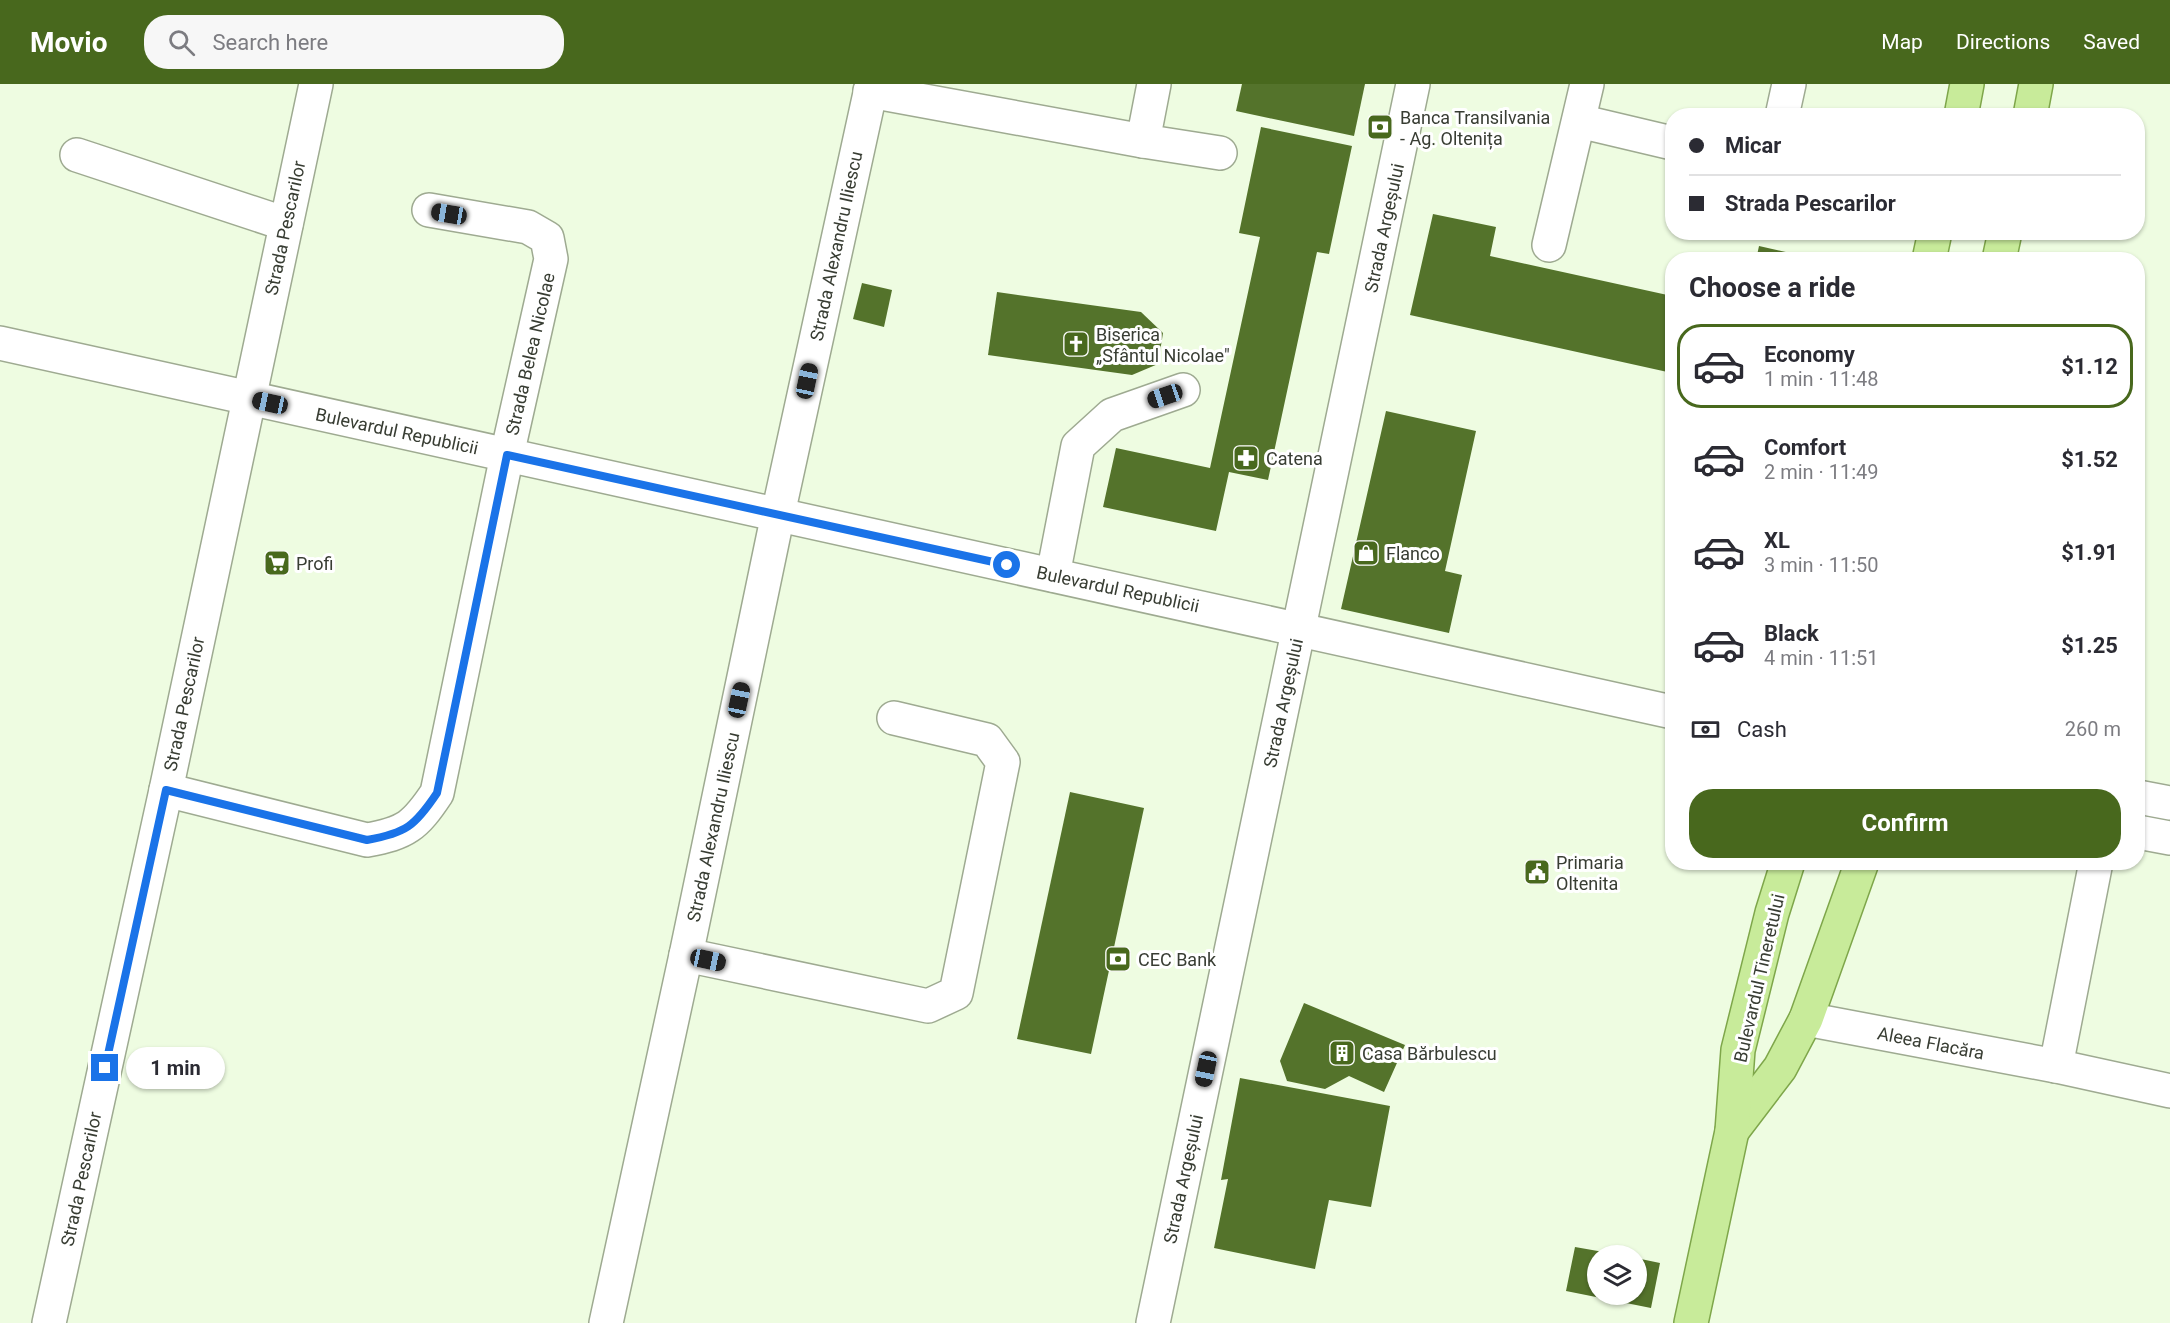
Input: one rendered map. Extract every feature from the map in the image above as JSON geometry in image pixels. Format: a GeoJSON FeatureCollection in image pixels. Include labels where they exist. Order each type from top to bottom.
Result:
{"type":"FeatureCollection","features":[{"type":"Feature","properties":{"kind":"main road"},"geometry":{"type":"LineString","coordinates":[[1962,108],[1967,84]]}},
{"type":"Feature","properties":{"kind":"main road"},"geometry":{"type":"LineString","coordinates":[[2032,108],[2036,84]]}},
{"type":"Feature","properties":{"kind":"main road","name":"Bulevardul Tineretului"},"geometry":{"type":"LineString","coordinates":[[1691,1323],[1732,1131],[1738,1050],[1769,924],[1786,870]]}},
{"type":"Feature","properties":{"kind":"main road","name":"Bulevardul Tineretului"},"geometry":{"type":"LineString","coordinates":[[1732,1131],[1780,1068],[1806,1019],[1859,870]]}},
{"type":"Feature","properties":{"kind":"street","name":"Strada Pescarilor"},"geometry":{"type":"LineString","coordinates":[[49,1323],[166,790],[316,84]]}},
{"type":"Feature","properties":{"kind":"street"},"geometry":{"type":"LineString","coordinates":[[1143,141],[1154,84]]}},
{"type":"Feature","properties":{"kind":"street","name":"Strada Argeșului"},"geometry":{"type":"LineString","coordinates":[[1153,1323],[1413,84]]}},
{"type":"Feature","properties":{"kind":"street"},"geometry":{"type":"LineString","coordinates":[[1549,245],[1587,84]]}},
{"type":"Feature","properties":{"kind":"street"},"geometry":{"type":"LineString","coordinates":[[1784,108],[1789,84]]}},
{"type":"Feature","properties":{"kind":"street"},"geometry":{"type":"LineString","coordinates":[[871,88],[1143,141],[1220,153]]}},
{"type":"Feature","properties":{"kind":"street","name":"Strada Alexandru Iliescu"},"geometry":{"type":"LineString","coordinates":[[606,1323],[687,955],[778,514],[871,88]]}},
{"type":"Feature","properties":{"kind":"street"},"geometry":{"type":"LineString","coordinates":[[1579,120],[1665,141]]}},
{"type":"Feature","properties":{"kind":"street"},"geometry":{"type":"LineString","coordinates":[[77,155],[286,224]]}},
{"type":"Feature","properties":{"kind":"street","name":"Strada Belea Nicolae"},"geometry":{"type":"LineString","coordinates":[[166,790],[367,840],[395,835],[422,817],[437,793],[507,455],[551,259],[547,238],[528,227],[429,210]]}},
{"type":"Feature","properties":{"kind":"street","name":"Bulevardul Republicii"},"geometry":{"type":"LineString","coordinates":[[0,343],[1665,710]]}},
{"type":"Feature","properties":{"kind":"street"},"geometry":{"type":"LineString","coordinates":[[1053,575],[1078,446],[1112,415],[1183,390]]}},
{"type":"Feature","properties":{"kind":"street"},"geometry":{"type":"LineString","coordinates":[[687,955],[928,1006],[956,993],[1003,762],[987,740],[894,718]]}},
{"type":"Feature","properties":{"kind":"street"},"geometry":{"type":"LineString","coordinates":[[2145,798],[2170,803]]}},
{"type":"Feature","properties":{"kind":"street"},"geometry":{"type":"LineString","coordinates":[[2145,833],[2170,838]]}},
{"type":"Feature","properties":{"kind":"street"},"geometry":{"type":"LineString","coordinates":[[2056,1066],[2094,870]]}},
{"type":"Feature","properties":{"kind":"street","name":"Aleea Flacăra"},"geometry":{"type":"LineString","coordinates":[[1806,1019],[2056,1066],[2170,1091]]}},
{"type":"Feature","properties":{"kind":"building"},"geometry":{"type":"Polygon","coordinates":[[[1242,84],[1365,84],[1354,136],[1236,111],[1242,84]]]}},
{"type":"Feature","properties":{"kind":"building"},"geometry":{"type":"Polygon","coordinates":[[[1261,127],[1352,146],[1329,254],[1317,252],[1268,480],[1229,472],[1216,531],[1103,507],[1116,448],[1210,468],[1260,237],[1239,233],[1261,127]]]}},
{"type":"Feature","properties":{"kind":"building"},"geometry":{"type":"Polygon","coordinates":[[[1433,214],[1496,227],[1490,256],[1665,294],[1665,371],[1410,315],[1433,214]]]}},
{"type":"Feature","properties":{"kind":"building"},"geometry":{"type":"Polygon","coordinates":[[[1759,246],[1786,252],[1758,252],[1759,246]]]}},
{"type":"Feature","properties":{"kind":"building"},"geometry":{"type":"Polygon","coordinates":[[[862,283],[892,290],[884,327],[853,319],[862,283]]]}},
{"type":"Feature","properties":{"kind":"building","name":"Biserica „Sfântul Nicolae\""},"geometry":{"type":"Polygon","coordinates":[[[997,292],[1141,312],[1163,333],[1158,364],[1132,375],[988,355],[997,292]]]}},
{"type":"Feature","properties":{"kind":"building"},"geometry":{"type":"Polygon","coordinates":[[[1386,411],[1476,431],[1445,571],[1462,575],[1449,633],[1341,609],[1386,411]]]}},
{"type":"Feature","properties":{"kind":"building"},"geometry":{"type":"Polygon","coordinates":[[[1070,792],[1144,808],[1091,1054],[1017,1039],[1070,792]]]}},
{"type":"Feature","properties":{"kind":"building","name":"Casa Bărbulescu"},"geometry":{"type":"Polygon","coordinates":[[[1304,1003],[1405,1045],[1384,1092],[1349,1076],[1325,1089],[1287,1081],[1280,1061],[1304,1003]]]}},
{"type":"Feature","properties":{"kind":"building"},"geometry":{"type":"Polygon","coordinates":[[[1240,1078],[1390,1106],[1371,1207],[1329,1200],[1315,1269],[1214,1248],[1228,1179],[1221,1180],[1240,1078]]]}},
{"type":"Feature","properties":{"kind":"building"},"geometry":{"type":"Polygon","coordinates":[[[1575,1247],[1587,1249],[1587,1295],[1566,1291],[1575,1247]]]}},
{"type":"Feature","properties":{"kind":"building"},"geometry":{"type":"Polygon","coordinates":[[[1647,1260],[1660,1263],[1651,1308],[1636,1305],[1647,1305],[1647,1260]]]}},
{"type":"Feature","properties":{"kind":"place","name":"Banca Transilvania - Ag. Oltenița"},"geometry":{"type":"Point","coordinates":[1380,127]}},
{"type":"Feature","properties":{"kind":"place","name":"Biserica „Sfântul Nicolae\""},"geometry":{"type":"Point","coordinates":[1076,344]}},
{"type":"Feature","properties":{"kind":"place","name":"Catena"},"geometry":{"type":"Point","coordinates":[1246,458]}},
{"type":"Feature","properties":{"kind":"place","name":"Flanco"},"geometry":{"type":"Point","coordinates":[1366,553]}},
{"type":"Feature","properties":{"kind":"place","name":"Profi"},"geometry":{"type":"Point","coordinates":[277,563]}},
{"type":"Feature","properties":{"kind":"place","name":"Primaria Oltenita"},"geometry":{"type":"Point","coordinates":[1537,872]}},
{"type":"Feature","properties":{"kind":"place","name":"CEC Bank"},"geometry":{"type":"Point","coordinates":[1118,959]}},
{"type":"Feature","properties":{"kind":"place","name":"Casa Bărbulescu"},"geometry":{"type":"Point","coordinates":[1342,1053]}},
{"type":"Feature","properties":{"kind":"route"},"geometry":{"type":"LineString","coordinates":[[105,1068],[166,790],[367,840],[395,835],[422,817],[437,793],[507,455],[1007,565]]}}]}
